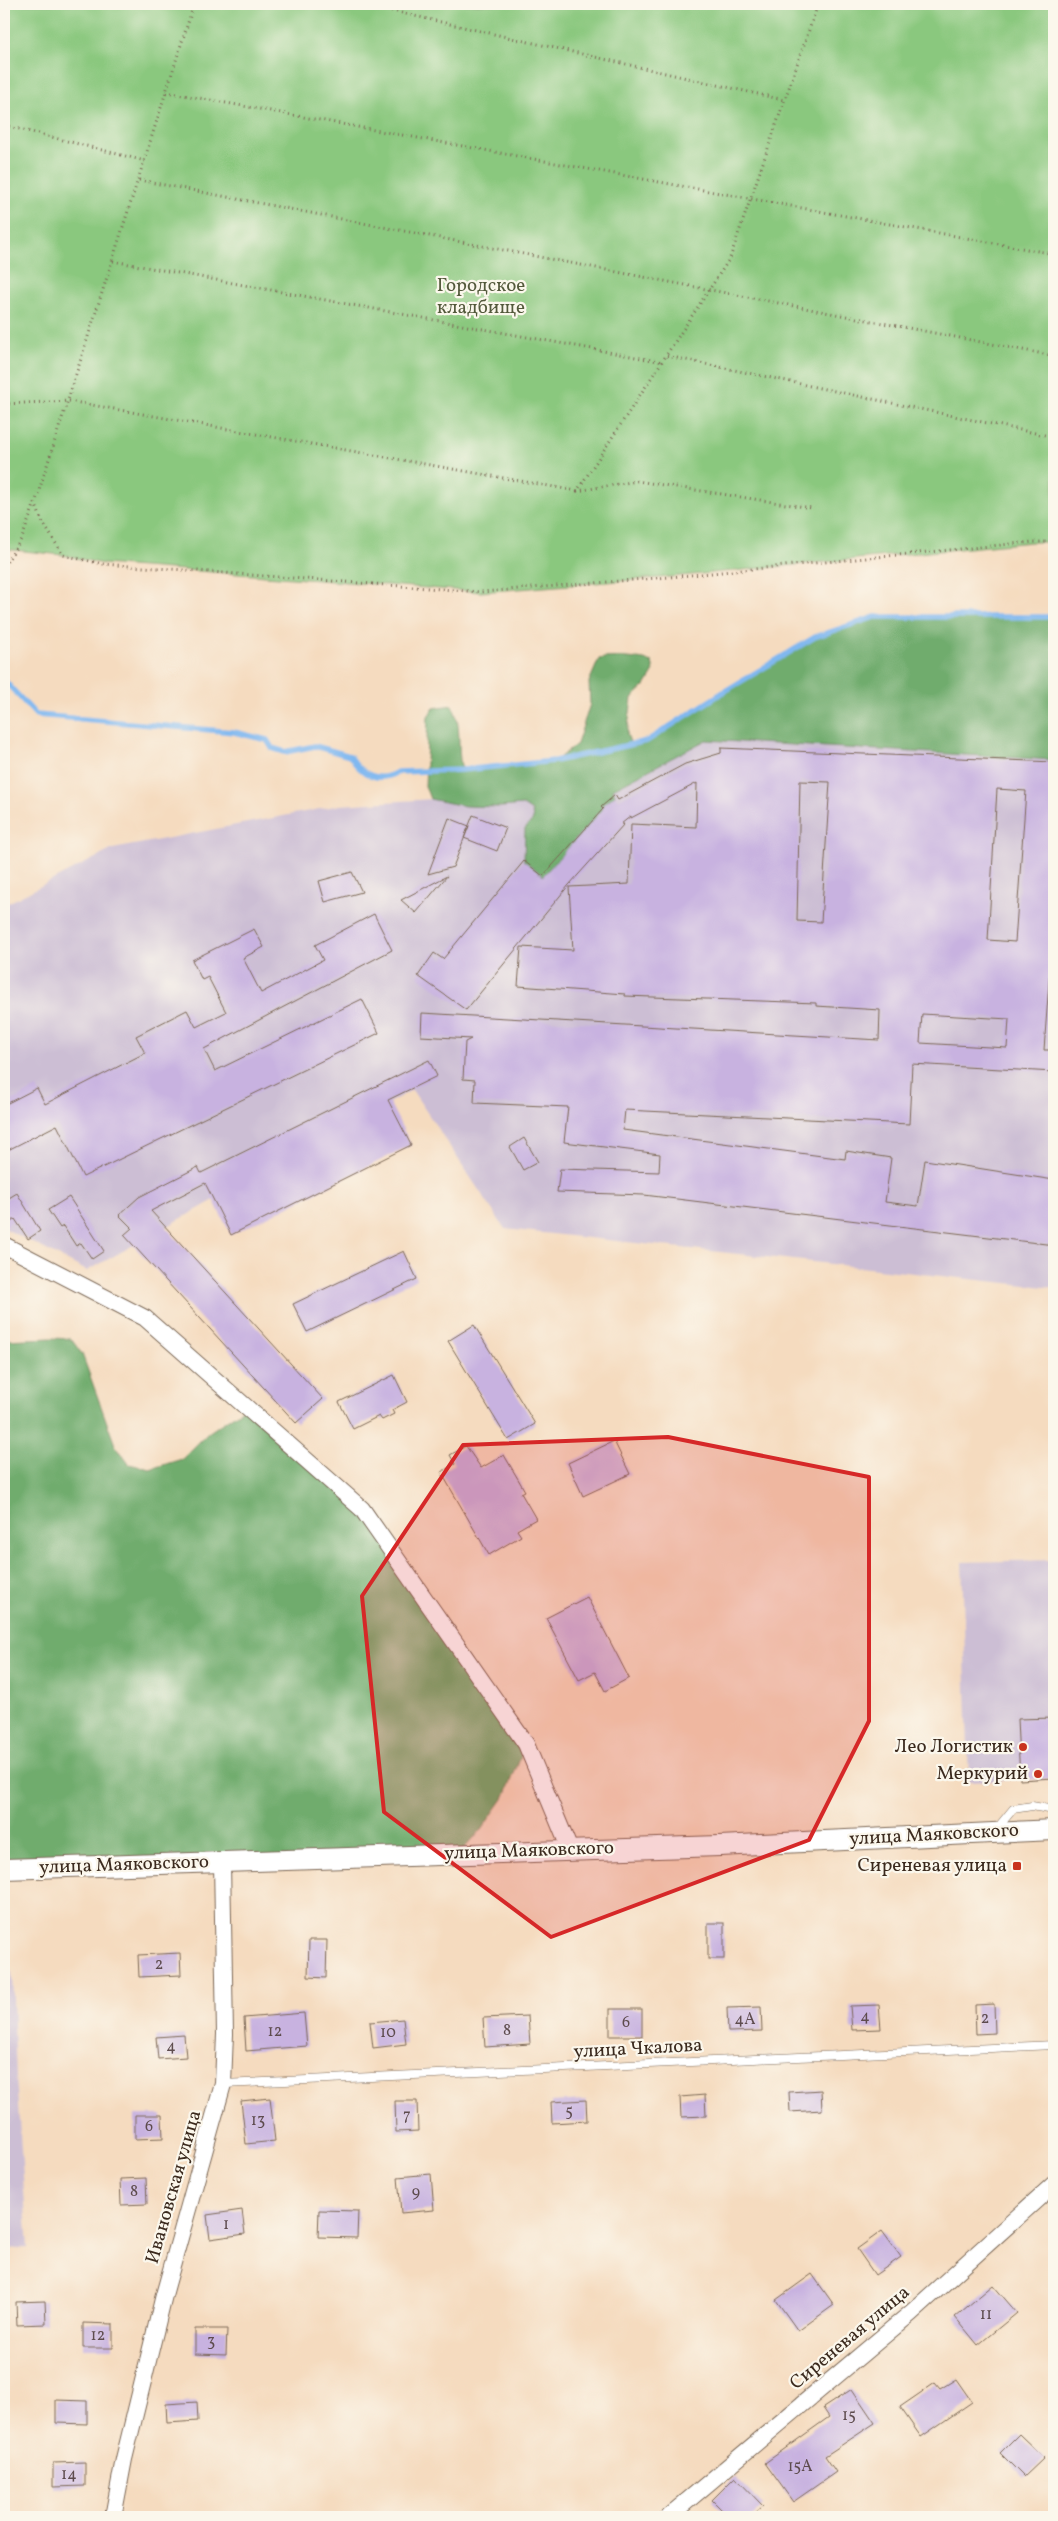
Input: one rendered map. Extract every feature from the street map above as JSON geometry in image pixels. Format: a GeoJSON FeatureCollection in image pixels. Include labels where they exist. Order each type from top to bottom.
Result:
{"type":"FeatureCollection","features":[{"type":"Feature","properties":{"kind":"street"},"geometry":{"type":"LineString","coordinates":[[4,1245],[145,1318],[362,1509],[526,1744],[570,1850]]}},
{"type":"Feature","properties":{"kind":"street","name":"улица Маяковского"},"geometry":{"type":"LineString","coordinates":[[4,1869],[570,1850],[1054,1830]]}},
{"type":"Feature","properties":{"kind":"street","name":"Ивановская улица"},"geometry":{"type":"LineString","coordinates":[[113,2517],[124,2459],[164,2295],[223,2084],[225,2034],[222,1862]]}},
{"type":"Feature","properties":{"kind":"street","name":"Сиреневая улица"},"geometry":{"type":"LineString","coordinates":[[668,2517],[911,2313],[1054,2184]]}},
{"type":"Feature","properties":{"kind":"lane"},"geometry":{"type":"LineString","coordinates":[[994,1832],[1001,1820],[1013,1809],[1032,1806],[1054,1810]]}},
{"type":"Feature","properties":{"kind":"lane","name":"улица Чкалова"},"geometry":{"type":"LineString","coordinates":[[223,2084],[1054,2045]]}},
{"type":"Feature","properties":{"kind":"path"},"geometry":{"type":"LineString","coordinates":[[4,566],[22,538],[69,401],[194,4]]}},
{"type":"Feature","properties":{"kind":"path"},"geometry":{"type":"LineString","coordinates":[[362,4],[784,100]]}},
{"type":"Feature","properties":{"kind":"path"},"geometry":{"type":"LineString","coordinates":[[576,491],[711,290],[730,258],[818,4]]}},
{"type":"Feature","properties":{"kind":"path"},"geometry":{"type":"LineString","coordinates":[[1044,4],[1054,6]]}},
{"type":"Feature","properties":{"kind":"path"},"geometry":{"type":"LineString","coordinates":[[166,92],[1054,254]]}},
{"type":"Feature","properties":{"kind":"path"},"geometry":{"type":"LineString","coordinates":[[4,125],[145,161]]}},
{"type":"Feature","properties":{"kind":"path"},"geometry":{"type":"LineString","coordinates":[[138,180],[1054,356]]}},
{"type":"Feature","properties":{"kind":"path"},"geometry":{"type":"LineString","coordinates":[[113,262],[662,362]]}},
{"type":"Feature","properties":{"kind":"path"},"geometry":{"type":"LineString","coordinates":[[667,356],[1054,437]]}},
{"type":"Feature","properties":{"kind":"path"},"geometry":{"type":"LineString","coordinates":[[4,404],[69,401],[576,491],[637,482],[812,508]]}},
{"type":"Feature","properties":{"kind":"path"},"geometry":{"type":"LineString","coordinates":[[34,503],[42,521],[63,555],[103,564],[481,592],[670,577],[1032,542],[1054,542]]}},
{"type":"Feature","properties":{"kind":"highlighted area"},"geometry":{"type":"Polygon","coordinates":[[[668,1437],[869,1477],[869,1721],[809,1840],[551,1937],[384,1812],[362,1596],[463,1445],[668,1437]]]}},
{"type":"Feature","properties":{"kind":"shaded area"},"geometry":{"type":"Polygon","coordinates":[[[706,740],[1054,760],[1054,1288],[505,1229],[412,1090],[87,1271],[4,1228],[4,905],[113,849],[340,805],[599,788],[706,740]]]}},
{"type":"Feature","properties":{"kind":"shaded area"},"geometry":{"type":"Polygon","coordinates":[[[1054,1560],[1054,1778],[969,1782],[962,1562],[1054,1560]]]}},
{"type":"Feature","properties":{"kind":"shaded area"},"geometry":{"type":"Polygon","coordinates":[[[12,1972],[16,2077],[28,2248],[4,2249],[4,1973],[12,1972]]]}},
{"type":"Feature","properties":{"kind":"green space","name":"Городское кладбище"},"geometry":{"type":"Polygon","coordinates":[[[4,4],[1054,4],[1054,542],[1031,542],[670,577],[481,592],[103,564],[63,555],[4,549],[4,4]]]}},
{"type":"Feature","properties":{"kind":"green space"},"geometry":{"type":"Polygon","coordinates":[[[875,617],[1054,617],[1054,760],[706,740],[613,789],[615,795],[601,806],[603,809],[543,876],[524,861],[525,829],[533,820],[532,811],[523,805],[501,807],[465,806],[430,799],[425,786],[428,716],[434,708],[452,705],[457,721],[462,770],[555,761],[577,744],[590,704],[589,682],[599,659],[626,658],[652,662],[654,671],[645,686],[632,698],[627,734],[631,745],[647,741],[815,637],[875,617]]]}},
{"type":"Feature","properties":{"kind":"green space"},"geometry":{"type":"Polygon","coordinates":[[[71,1339],[82,1354],[115,1445],[129,1464],[150,1469],[182,1459],[208,1433],[246,1407],[362,1509],[526,1744],[505,1796],[481,1830],[459,1854],[4,1869],[4,1340],[71,1339]]]}},
{"type":"Feature","properties":{"kind":"building"},"geometry":{"type":"Polygon","coordinates":[[[721,748],[1054,762],[1054,914],[1044,1050],[1054,1050],[1054,1072],[912,1064],[909,1124],[625,1110],[623,1130],[845,1159],[846,1151],[891,1158],[885,1202],[918,1206],[925,1160],[1054,1180],[1054,1245],[644,1195],[557,1192],[560,1169],[659,1172],[660,1154],[564,1142],[568,1107],[474,1103],[475,1080],[463,1079],[465,1042],[471,1039],[421,1036],[422,1013],[879,1040],[880,1010],[816,1006],[816,1003],[625,996],[625,994],[518,986],[521,947],[573,950],[569,887],[629,884],[631,824],[696,827],[697,783],[631,818],[631,816],[621,824],[624,824],[569,885],[466,1010],[418,976],[434,953],[443,959],[524,861],[543,876],[603,809],[601,807],[615,795],[618,800],[685,764],[721,753],[721,748]],[[800,781],[797,921],[821,922],[830,782],[800,781]],[[997,789],[988,940],[1015,942],[1026,791],[997,789]],[[922,1014],[920,1043],[1007,1048],[1009,1019],[922,1014]]]}},
{"type":"Feature","properties":{"kind":"building"},"geometry":{"type":"Polygon","coordinates":[[[473,815],[506,828],[497,851],[464,838],[473,815]]]}},
{"type":"Feature","properties":{"kind":"building"},"geometry":{"type":"Polygon","coordinates":[[[449,818],[469,826],[453,867],[428,874],[449,818]]]}},
{"type":"Feature","properties":{"kind":"building"},"geometry":{"type":"Polygon","coordinates":[[[352,872],[362,892],[325,902],[319,881],[352,872]]]}},
{"type":"Feature","properties":{"kind":"building"},"geometry":{"type":"Polygon","coordinates":[[[447,876],[416,913],[401,900],[447,876]]]}},
{"type":"Feature","properties":{"kind":"building"},"geometry":{"type":"Polygon","coordinates":[[[374,914],[392,950],[204,1049],[215,1071],[362,999],[379,1033],[83,1177],[57,1125],[4,1152],[4,1105],[37,1088],[45,1104],[145,1053],[136,1036],[187,1010],[196,1027],[226,1012],[208,977],[202,980],[192,960],[254,929],[264,947],[243,958],[261,993],[323,960],[315,945],[374,914]]]}},
{"type":"Feature","properties":{"kind":"building"},"geometry":{"type":"Polygon","coordinates":[[[429,1060],[437,1076],[388,1100],[411,1145],[231,1235],[205,1183],[151,1211],[323,1399],[296,1423],[124,1235],[132,1228],[119,1215],[139,1197],[198,1167],[201,1173],[429,1060]]]}},
{"type":"Feature","properties":{"kind":"building"},"geometry":{"type":"Polygon","coordinates":[[[524,1138],[538,1162],[523,1170],[510,1147],[524,1138]]]}},
{"type":"Feature","properties":{"kind":"building"},"geometry":{"type":"Polygon","coordinates":[[[17,1193],[40,1231],[28,1239],[15,1219],[4,1227],[4,1201],[17,1193]]]}},
{"type":"Feature","properties":{"kind":"building"},"geometry":{"type":"Polygon","coordinates":[[[69,1197],[104,1251],[92,1259],[81,1243],[76,1246],[63,1226],[60,1228],[48,1210],[69,1197]]]}},
{"type":"Feature","properties":{"kind":"building"},"geometry":{"type":"Polygon","coordinates":[[[404,1251],[417,1279],[307,1332],[293,1304],[404,1251]]]}},
{"type":"Feature","properties":{"kind":"building"},"geometry":{"type":"Polygon","coordinates":[[[474,1325],[535,1424],[508,1440],[448,1341],[474,1325]]]}},
{"type":"Feature","properties":{"kind":"building"},"geometry":{"type":"Polygon","coordinates":[[[394,1375],[407,1402],[392,1410],[394,1414],[382,1420],[379,1416],[353,1429],[339,1402],[394,1375]]]}},
{"type":"Feature","properties":{"kind":"building"},"geometry":{"type":"Polygon","coordinates":[[[614,1441],[630,1474],[583,1496],[568,1463],[614,1441]]]}},
{"type":"Feature","properties":{"kind":"building"},"geometry":{"type":"Polygon","coordinates":[[[466,1446],[481,1468],[504,1455],[525,1491],[521,1493],[536,1519],[517,1530],[521,1536],[489,1555],[441,1472],[455,1464],[450,1455],[466,1446]]]}},
{"type":"Feature","properties":{"kind":"building"},"geometry":{"type":"Polygon","coordinates":[[[587,1597],[629,1678],[605,1691],[595,1672],[579,1680],[546,1618],[587,1597]]]}},
{"type":"Feature","properties":{"kind":"building"},"geometry":{"type":"Polygon","coordinates":[[[1054,1718],[1054,1778],[1020,1780],[1017,1719],[1054,1718]]]}},
{"type":"Feature","properties":{"kind":"building"},"geometry":{"type":"Polygon","coordinates":[[[708,1923],[724,1923],[724,1959],[708,1959],[708,1923]]]}},
{"type":"Feature","properties":{"kind":"building"},"geometry":{"type":"Polygon","coordinates":[[[309,1940],[327,1940],[326,1978],[308,1977],[309,1940]]]}},
{"type":"Feature","properties":{"kind":"building"},"geometry":{"type":"Polygon","coordinates":[[[180,1953],[181,1975],[139,1977],[138,1955],[180,1953]]]}},
{"type":"Feature","properties":{"kind":"building"},"geometry":{"type":"Polygon","coordinates":[[[994,2004],[995,2033],[976,2034],[975,2005],[994,2004]]]}},
{"type":"Feature","properties":{"kind":"building"},"geometry":{"type":"Polygon","coordinates":[[[879,2005],[881,2029],[852,2030],[850,2006],[879,2005]]]}},
{"type":"Feature","properties":{"kind":"building"},"geometry":{"type":"Polygon","coordinates":[[[761,2007],[762,2031],[728,2032],[727,2008],[761,2007]]]}},
{"type":"Feature","properties":{"kind":"building"},"geometry":{"type":"Polygon","coordinates":[[[610,2009],[642,2009],[642,2036],[610,2036],[610,2009]]]}},
{"type":"Feature","properties":{"kind":"building"},"geometry":{"type":"Polygon","coordinates":[[[304,2013],[307,2046],[246,2051],[244,2018],[304,2013]]]}},
{"type":"Feature","properties":{"kind":"building"},"geometry":{"type":"Polygon","coordinates":[[[528,2016],[530,2044],[485,2047],[483,2018],[528,2016]]]}},
{"type":"Feature","properties":{"kind":"building"},"geometry":{"type":"Polygon","coordinates":[[[403,2019],[406,2044],[373,2048],[370,2022],[403,2019]]]}},
{"type":"Feature","properties":{"kind":"building"},"geometry":{"type":"Polygon","coordinates":[[[184,2035],[186,2057],[158,2059],[156,2037],[184,2035]]]}},
{"type":"Feature","properties":{"kind":"building"},"geometry":{"type":"Polygon","coordinates":[[[821,2090],[822,2110],[790,2112],[789,2092],[821,2090]]]}},
{"type":"Feature","properties":{"kind":"building"},"geometry":{"type":"Polygon","coordinates":[[[705,2095],[706,2116],[681,2117],[680,2097],[705,2095]]]}},
{"type":"Feature","properties":{"kind":"building"},"geometry":{"type":"Polygon","coordinates":[[[270,2098],[275,2141],[246,2144],[241,2101],[270,2098]]]}},
{"type":"Feature","properties":{"kind":"building"},"geometry":{"type":"Polygon","coordinates":[[[586,2100],[587,2121],[552,2123],[551,2102],[586,2100]]]}},
{"type":"Feature","properties":{"kind":"building"},"geometry":{"type":"Polygon","coordinates":[[[395,2101],[417,2101],[418,2131],[396,2132],[395,2101]]]}},
{"type":"Feature","properties":{"kind":"building"},"geometry":{"type":"Polygon","coordinates":[[[135,2115],[162,2115],[163,2138],[135,2139],[135,2115]]]}},
{"type":"Feature","properties":{"kind":"building"},"geometry":{"type":"Polygon","coordinates":[[[431,2174],[434,2210],[401,2213],[398,2177],[431,2174]]]}},
{"type":"Feature","properties":{"kind":"building"},"geometry":{"type":"Polygon","coordinates":[[[146,2178],[147,2204],[121,2205],[120,2179],[146,2178]]]}},
{"type":"Feature","properties":{"kind":"building"},"geometry":{"type":"Polygon","coordinates":[[[242,2210],[245,2234],[210,2239],[207,2215],[242,2210]]]}},
{"type":"Feature","properties":{"kind":"building"},"geometry":{"type":"Polygon","coordinates":[[[319,2210],[358,2211],[357,2238],[318,2237],[319,2210]]]}},
{"type":"Feature","properties":{"kind":"building"},"geometry":{"type":"Polygon","coordinates":[[[882,2231],[901,2257],[875,2275],[857,2249],[882,2231]]]}},
{"type":"Feature","properties":{"kind":"building"},"geometry":{"type":"Polygon","coordinates":[[[812,2274],[834,2305],[798,2331],[776,2300],[812,2274]]]}},
{"type":"Feature","properties":{"kind":"building"},"geometry":{"type":"Polygon","coordinates":[[[993,2285],[1017,2313],[978,2345],[955,2317],[993,2285]]]}},
{"type":"Feature","properties":{"kind":"building"},"geometry":{"type":"Polygon","coordinates":[[[45,2301],[46,2324],[17,2325],[16,2302],[45,2301]]]}},
{"type":"Feature","properties":{"kind":"building"},"geometry":{"type":"Polygon","coordinates":[[[83,2323],[113,2324],[113,2348],[83,2348],[83,2323]]]}},
{"type":"Feature","properties":{"kind":"building"},"geometry":{"type":"Polygon","coordinates":[[[195,2329],[227,2329],[226,2355],[195,2354],[195,2329]]]}},
{"type":"Feature","properties":{"kind":"building"},"geometry":{"type":"Polygon","coordinates":[[[956,2379],[972,2402],[921,2437],[900,2407],[935,2383],[940,2389],[956,2379]]]}},
{"type":"Feature","properties":{"kind":"building"},"geometry":{"type":"Polygon","coordinates":[[[852,2389],[875,2423],[825,2456],[836,2472],[793,2502],[765,2463],[829,2417],[823,2408],[852,2389]]]}},
{"type":"Feature","properties":{"kind":"building"},"geometry":{"type":"Polygon","coordinates":[[[56,2400],[87,2401],[87,2424],[56,2423],[56,2400]]]}},
{"type":"Feature","properties":{"kind":"building"},"geometry":{"type":"Polygon","coordinates":[[[197,2402],[198,2421],[167,2423],[166,2404],[197,2402]]]}},
{"type":"Feature","properties":{"kind":"building"},"geometry":{"type":"Polygon","coordinates":[[[1019,2434],[1044,2458],[1024,2477],[1000,2453],[1019,2434]]]}},
{"type":"Feature","properties":{"kind":"building"},"geometry":{"type":"Polygon","coordinates":[[[85,2462],[85,2486],[53,2487],[53,2463],[85,2462]]]}},
{"type":"Feature","properties":{"kind":"building"},"geometry":{"type":"Polygon","coordinates":[[[735,2477],[763,2506],[751,2517],[729,2517],[712,2500],[735,2477]]]}},
{"type":"Feature","properties":{"kind":"waterway"},"geometry":{"type":"LineString","coordinates":[[4,680],[36,715],[234,732],[267,740],[272,748],[285,752],[315,746],[350,756],[359,768],[365,772],[377,777],[383,777],[397,772],[462,770],[555,761],[647,741],[815,637],[875,617],[1054,617]]}},
{"type":"Feature","properties":{"kind":"place","name":"Лео Логистик"},"geometry":{"type":"Point","coordinates":[1023,1747]}},
{"type":"Feature","properties":{"kind":"place","name":"Меркурий"},"geometry":{"type":"Point","coordinates":[1038,1774]}},
{"type":"Feature","properties":{"kind":"place","name":"Сиреневая улица"},"geometry":{"type":"Point","coordinates":[1017,1866]}}]}
